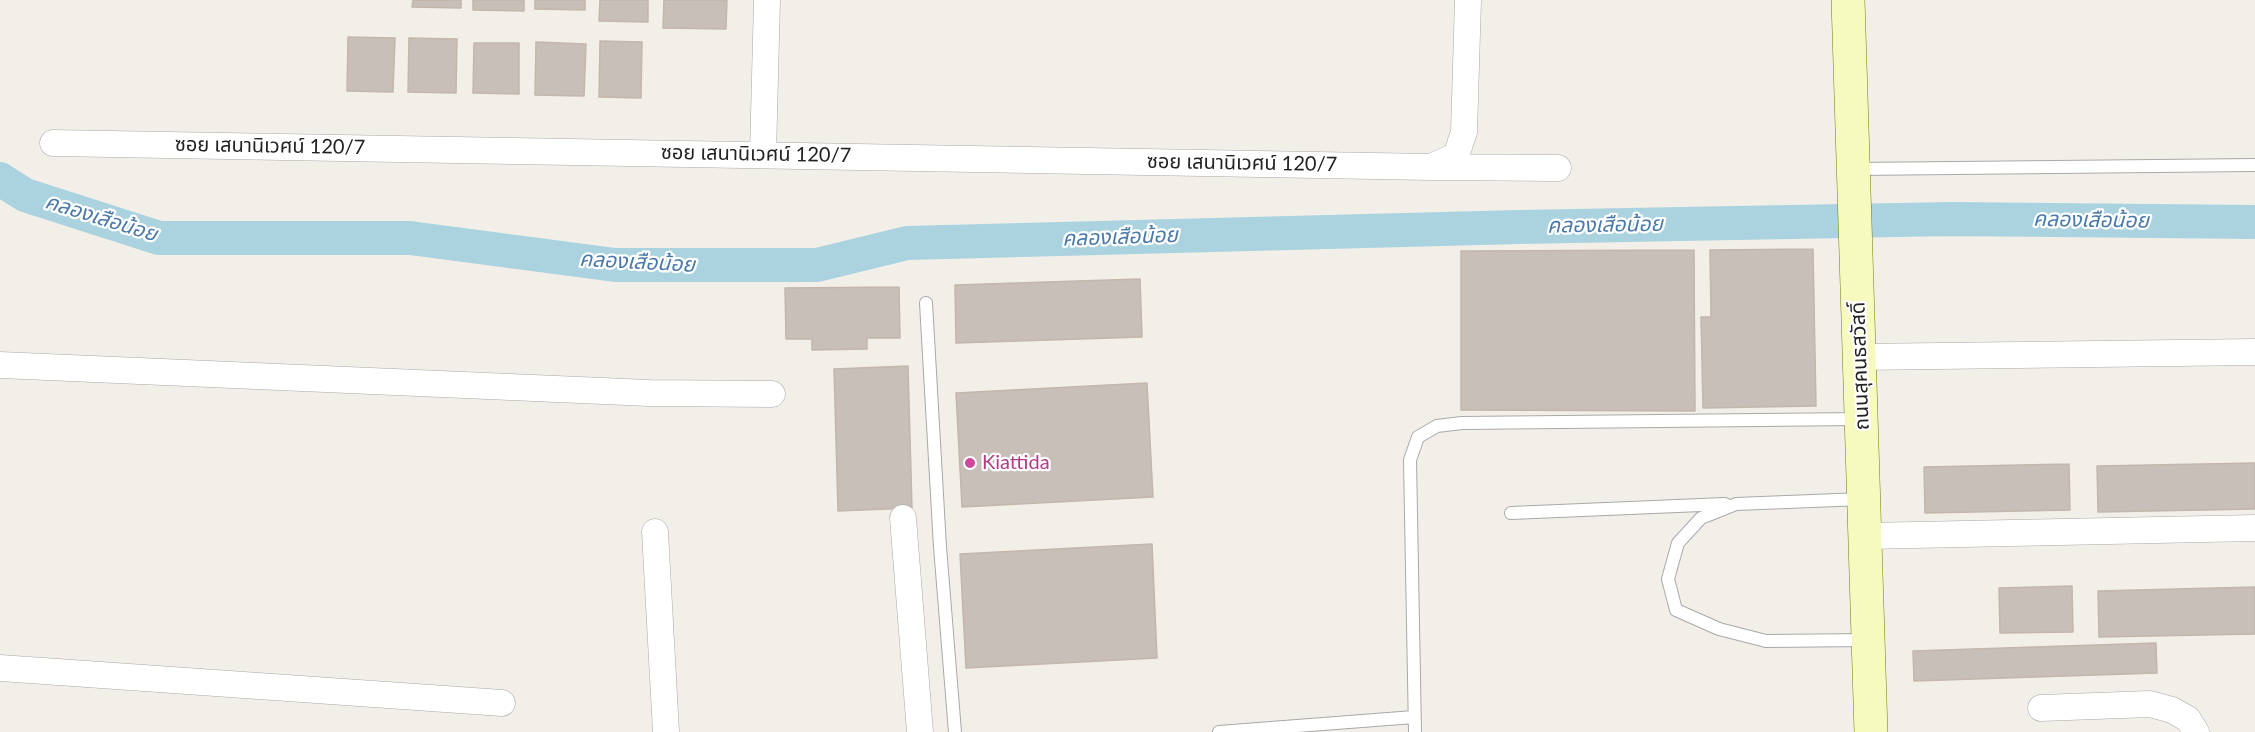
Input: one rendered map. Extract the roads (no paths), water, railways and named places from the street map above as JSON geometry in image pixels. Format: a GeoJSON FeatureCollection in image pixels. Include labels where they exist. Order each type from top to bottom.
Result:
{"type":"FeatureCollection","features":[{"type":"Feature","properties":{"kind":"main road","name":"ถนนสุคนธสวัสดิ์"},"geometry":{"type":"LineString","coordinates":[[1848,0],[1871,732]]}},
{"type":"Feature","properties":{"kind":"street"},"geometry":{"type":"LineString","coordinates":[[763,154],[767,0]]}},
{"type":"Feature","properties":{"kind":"street","name":"ซอย เสนานิเวศน์ 120/7"},"geometry":{"type":"LineString","coordinates":[[53,143],[1431,167],[1456,156],[1464,132],[1468,0]]}},
{"type":"Feature","properties":{"kind":"street"},"geometry":{"type":"LineString","coordinates":[[1431,167],[1558,168]]}},
{"type":"Feature","properties":{"kind":"street"},"geometry":{"type":"LineString","coordinates":[[1860,357],[2255,352]]}},
{"type":"Feature","properties":{"kind":"street"},"geometry":{"type":"LineString","coordinates":[[0,365],[649,393],[772,394]]}},
{"type":"Feature","properties":{"kind":"street"},"geometry":{"type":"LineString","coordinates":[[903,518],[920,732]]}},
{"type":"Feature","properties":{"kind":"street"},"geometry":{"type":"LineString","coordinates":[[1866,536],[2255,528]]}},
{"type":"Feature","properties":{"kind":"street"},"geometry":{"type":"LineString","coordinates":[[655,532],[666,732]]}},
{"type":"Feature","properties":{"kind":"street"},"geometry":{"type":"LineString","coordinates":[[0,668],[502,703]]}},
{"type":"Feature","properties":{"kind":"street"},"geometry":{"type":"LineString","coordinates":[[2041,708],[2150,704],[2172,710],[2188,720],[2196,732]]}},
{"type":"Feature","properties":{"kind":"lane"},"geometry":{"type":"LineString","coordinates":[[1854,182],[2255,165]]}},
{"type":"Feature","properties":{"kind":"lane"},"geometry":{"type":"LineString","coordinates":[[926,303],[940,548],[955,732]]}},
{"type":"Feature","properties":{"kind":"lane"},"geometry":{"type":"LineString","coordinates":[[1415,732],[1410,460],[1418,437],[1437,426],[1462,423],[1862,418]]}},
{"type":"Feature","properties":{"kind":"lane"},"geometry":{"type":"LineString","coordinates":[[1511,513],[1864,499]]}},
{"type":"Feature","properties":{"kind":"lane"},"geometry":{"type":"LineString","coordinates":[[1736,504],[1701,518],[1678,543],[1668,579],[1676,610],[1719,629],[1766,641],[1869,640]]}},
{"type":"Feature","properties":{"kind":"lane"},"geometry":{"type":"LineString","coordinates":[[1220,732],[1414,717]]}},
{"type":"Feature","properties":{"kind":"waterway","name":"คลองเสือน้อย"},"geometry":{"type":"LineString","coordinates":[[0,179],[25,195],[159,238],[410,238],[615,265],[817,265],[907,243],[1519,227],[1953,219],[2255,222]]}},
{"type":"Feature","properties":{"kind":"place","name":"Kiattida"},"geometry":{"type":"Point","coordinates":[970,463]}}]}
